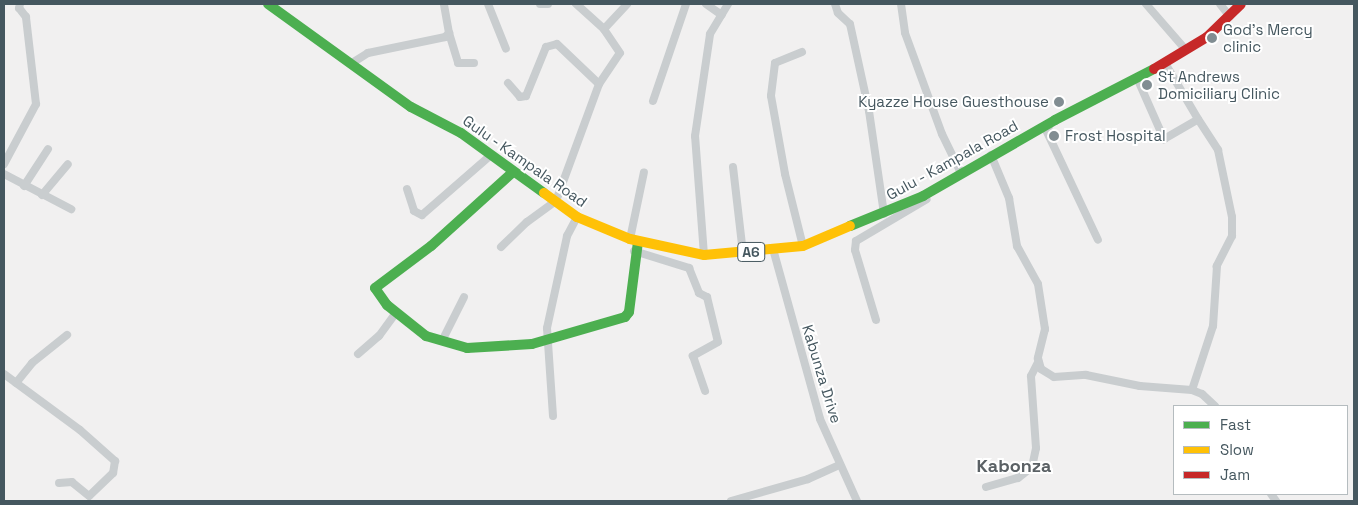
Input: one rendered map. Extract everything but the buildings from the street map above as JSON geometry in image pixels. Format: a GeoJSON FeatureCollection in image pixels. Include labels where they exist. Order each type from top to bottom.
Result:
{"type":"FeatureCollection","features":[{"type":"Feature","properties":{"kind":"main road","name":"Gulu - Kampala Road"},"geometry":{"type":"LineString","coordinates":[[268,4],[411,107],[461,133],[577,216],[634,244],[704,254],[743,253],[803,246],[884,214],[1050,123],[1165,63],[1186,50],[1230,17],[1241,4]]}},
{"type":"Feature","properties":{"kind":"main road"},"geometry":{"type":"LineString","coordinates":[[513,172],[431,246],[376,286],[375,290],[396,313],[426,336],[467,348],[532,344],[628,316],[634,244]]}},
{"type":"Feature","properties":{"kind":"street"},"geometry":{"type":"LineString","coordinates":[[4,164],[36,104],[26,17],[19,8],[20,4]]}},
{"type":"Feature","properties":{"kind":"street"},"geometry":{"type":"LineString","coordinates":[[444,4],[449,33],[458,63],[474,63]]}},
{"type":"Feature","properties":{"kind":"street"},"geometry":{"type":"LineString","coordinates":[[488,4],[506,49]]}},
{"type":"Feature","properties":{"kind":"street"},"geometry":{"type":"LineString","coordinates":[[540,4],[548,4]]}},
{"type":"Feature","properties":{"kind":"street"},"geometry":{"type":"LineString","coordinates":[[500,247],[556,201],[599,84],[620,53],[604,29],[576,4]]}},
{"type":"Feature","properties":{"kind":"street"},"geometry":{"type":"LineString","coordinates":[[604,29],[627,4]]}},
{"type":"Feature","properties":{"kind":"street"},"geometry":{"type":"LineString","coordinates":[[653,101],[686,4]]}},
{"type":"Feature","properties":{"kind":"street"},"geometry":{"type":"LineString","coordinates":[[706,4],[722,15]]}},
{"type":"Feature","properties":{"kind":"street"},"geometry":{"type":"LineString","coordinates":[[704,254],[695,136],[710,34],[728,4]]}},
{"type":"Feature","properties":{"kind":"street"},"geometry":{"type":"LineString","coordinates":[[835,4],[838,12],[850,24],[869,111],[884,214]]}},
{"type":"Feature","properties":{"kind":"street"},"geometry":{"type":"LineString","coordinates":[[876,320],[855,250],[856,241],[937,194],[957,175],[905,33],[900,4]]}},
{"type":"Feature","properties":{"kind":"street"},"geometry":{"type":"LineString","coordinates":[[1146,4],[1186,50]]}},
{"type":"Feature","properties":{"kind":"street"},"geometry":{"type":"LineString","coordinates":[[1220,4],[1230,17]]}},
{"type":"Feature","properties":{"kind":"street"},"geometry":{"type":"LineString","coordinates":[[352,63],[368,53],[436,42],[449,33]]}},
{"type":"Feature","properties":{"kind":"street"},"geometry":{"type":"LineString","coordinates":[[508,83],[520,97],[526,96],[546,47],[557,44],[599,84]]}},
{"type":"Feature","properties":{"kind":"street"},"geometry":{"type":"LineString","coordinates":[[802,52],[775,62],[771,96],[785,174],[803,246]]}},
{"type":"Feature","properties":{"kind":"street"},"geometry":{"type":"LineString","coordinates":[[1165,63],[1221,158],[1232,236],[1217,266],[1212,326],[1192,390]]}},
{"type":"Feature","properties":{"kind":"street"},"geometry":{"type":"LineString","coordinates":[[1137,78],[1164,139],[1198,119]]}},
{"type":"Feature","properties":{"kind":"street"},"geometry":{"type":"LineString","coordinates":[[1050,123],[1047,132],[1098,240]]}},
{"type":"Feature","properties":{"kind":"street"},"geometry":{"type":"LineString","coordinates":[[24,186],[48,149]]}},
{"type":"Feature","properties":{"kind":"street"},"geometry":{"type":"LineString","coordinates":[[407,189],[414,211],[422,214],[491,155]]}},
{"type":"Feature","properties":{"kind":"street"},"geometry":{"type":"LineString","coordinates":[[986,487],[1018,478],[1032,468],[1036,448],[1032,376],[1038,362],[1044,329],[1038,284],[1017,246],[1009,198],[992,155]]}},
{"type":"Feature","properties":{"kind":"street"},"geometry":{"type":"LineString","coordinates":[[42,195],[68,164]]}},
{"type":"Feature","properties":{"kind":"street"},"geometry":{"type":"LineString","coordinates":[[733,167],[743,253]]}},
{"type":"Feature","properties":{"kind":"street"},"geometry":{"type":"LineString","coordinates":[[644,172],[634,244],[689,268],[699,293],[707,297],[718,342],[693,356],[705,391]]}},
{"type":"Feature","properties":{"kind":"street"},"geometry":{"type":"LineString","coordinates":[[4,174],[24,186],[72,209]]}},
{"type":"Feature","properties":{"kind":"street"},"geometry":{"type":"LineString","coordinates":[[553,416],[545,339],[567,236],[577,216]]}},
{"type":"Feature","properties":{"kind":"street","name":"Kabunza Drive"},"geometry":{"type":"LineString","coordinates":[[773,250],[815,402],[839,465],[857,501]]}},
{"type":"Feature","properties":{"kind":"street"},"geometry":{"type":"LineString","coordinates":[[442,341],[464,297]]}},
{"type":"Feature","properties":{"kind":"street"},"geometry":{"type":"LineString","coordinates":[[358,354],[379,336],[396,313]]}},
{"type":"Feature","properties":{"kind":"street"},"geometry":{"type":"LineString","coordinates":[[16,383],[32,363],[67,334]]}},
{"type":"Feature","properties":{"kind":"street"},"geometry":{"type":"LineString","coordinates":[[1038,362],[1041,369],[1054,377],[1086,375],[1140,386],[1192,390],[1202,394],[1213,405]]}},
{"type":"Feature","properties":{"kind":"street"},"geometry":{"type":"LineString","coordinates":[[4,374],[80,430],[115,461],[113,473],[86,499],[72,482],[59,483]]}},
{"type":"Feature","properties":{"kind":"street"},"geometry":{"type":"LineString","coordinates":[[730,501],[808,479],[839,465]]}},
{"type":"Feature","properties":{"kind":"traffic: fast"},"geometry":{"type":"LineString","coordinates":[[268,4],[411,107],[461,133],[544,193]]}},
{"type":"Feature","properties":{"kind":"traffic: fast"},"geometry":{"type":"LineString","coordinates":[[850,226],[923,196],[1055,120],[1154,69]]}},
{"type":"Feature","properties":{"kind":"traffic: fast"},"geometry":{"type":"LineString","coordinates":[[513,172],[431,246],[375,288],[387,305],[426,336],[467,348],[532,344],[625,317],[629,312],[638,242]]}},
{"type":"Feature","properties":{"kind":"traffic: slow"},"geometry":{"type":"LineString","coordinates":[[544,193],[577,217],[630,239],[704,255],[803,246],[850,226]]}},
{"type":"Feature","properties":{"kind":"traffic: jam"},"geometry":{"type":"LineString","coordinates":[[1154,69],[1207,37],[1241,4]]}},
{"type":"Feature","properties":{"kind":"place","name":"God's Mercy clinic"},"geometry":{"type":"Point","coordinates":[1212,38]}},
{"type":"Feature","properties":{"kind":"place","name":"St Andrews Domiciliary Clinic"},"geometry":{"type":"Point","coordinates":[1147,85]}},
{"type":"Feature","properties":{"kind":"place","name":"Kyazze House Guesthouse"},"geometry":{"type":"Point","coordinates":[1059,102]}},
{"type":"Feature","properties":{"kind":"place","name":"Frost Hospital"},"geometry":{"type":"Point","coordinates":[1054,136]}},
{"type":"Feature","properties":{"kind":"district","name":"Kabonza"},"geometry":{"type":"Point","coordinates":[1014,466]}}]}
